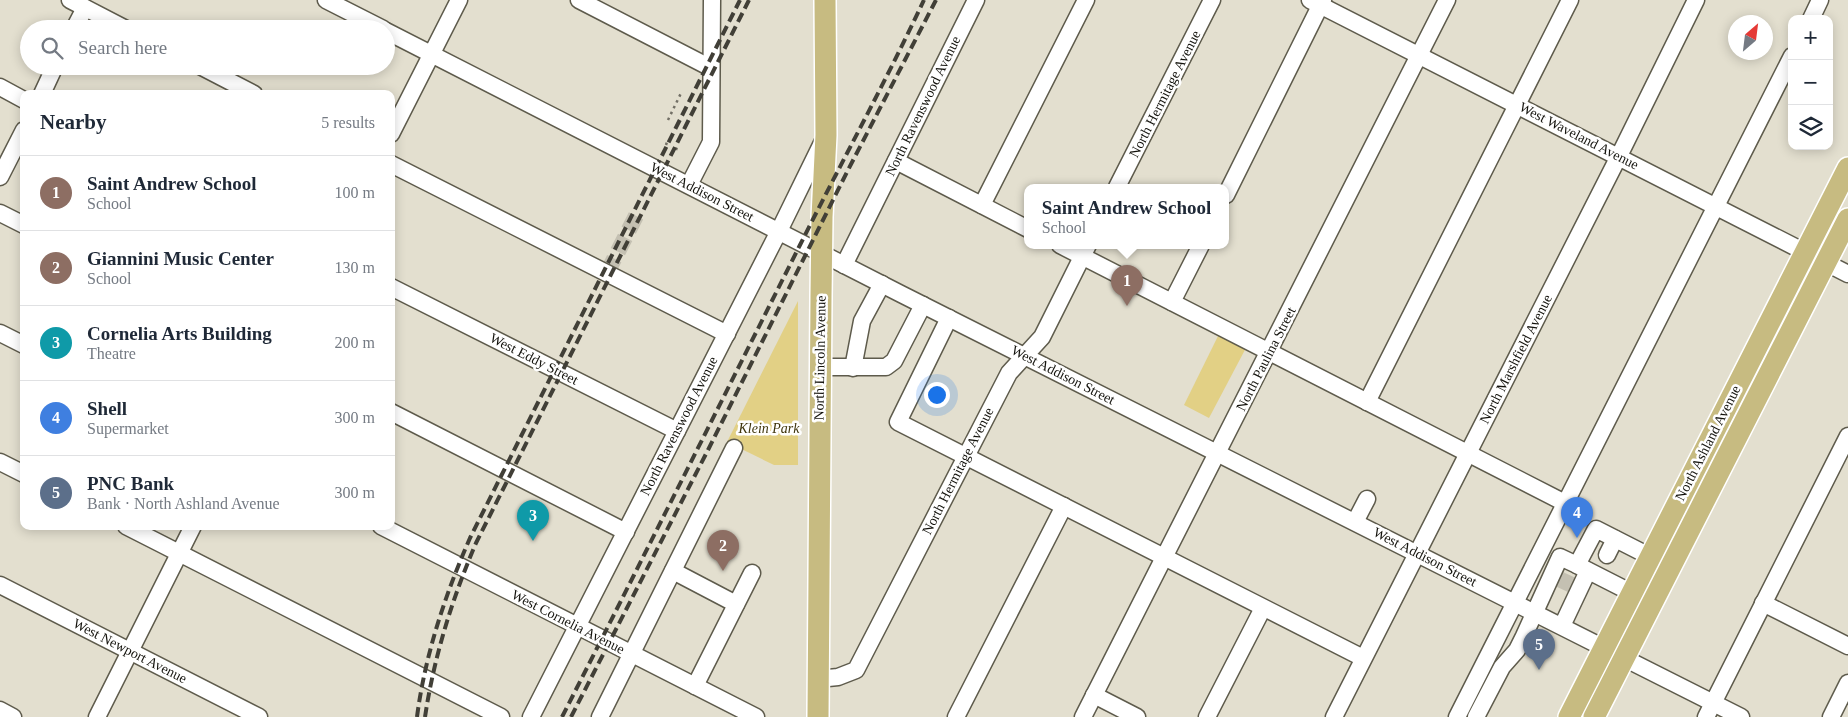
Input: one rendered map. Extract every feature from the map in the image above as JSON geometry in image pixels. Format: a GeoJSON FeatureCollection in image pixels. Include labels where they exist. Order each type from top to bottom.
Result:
{"type":"FeatureCollection","features":[{"type":"Feature","properties":{"kind":"main road","name":"North Lincoln Avenue"},"geometry":{"type":"LineString","coordinates":[[818,717],[820,367],[826,135],[825,0]]}},
{"type":"Feature","properties":{"kind":"main road","name":"North Ashland Avenue"},"geometry":{"type":"LineString","coordinates":[[1569,717],[1848,168]]}},
{"type":"Feature","properties":{"kind":"main road","name":"North Ashland Avenue"},"geometry":{"type":"LineString","coordinates":[[1594,717],[1848,219]]}},
{"type":"Feature","properties":{"kind":"street"},"geometry":{"type":"LineString","coordinates":[[70,0],[108,20]]}},
{"type":"Feature","properties":{"kind":"street"},"geometry":{"type":"LineString","coordinates":[[326,0],[365,20]]}},
{"type":"Feature","properties":{"kind":"street"},"geometry":{"type":"LineString","coordinates":[[395,126],[459,0]]}},
{"type":"Feature","properties":{"kind":"street"},"geometry":{"type":"LineString","coordinates":[[579,0],[711,68]]}},
{"type":"Feature","properties":{"kind":"street"},"geometry":{"type":"LineString","coordinates":[[689,185],[711,142],[712,0]]}},
{"type":"Feature","properties":{"kind":"street","name":"North Ravenswood Avenue"},"geometry":{"type":"LineString","coordinates":[[844,265],[976,0]]}},
{"type":"Feature","properties":{"kind":"street"},"geometry":{"type":"LineString","coordinates":[[982,205],[1086,0]]}},
{"type":"Feature","properties":{"kind":"street","name":"North Hermitage Avenue"},"geometry":{"type":"LineString","coordinates":[[1119,184],[1212,0]]}},
{"type":"Feature","properties":{"kind":"street","name":"North Paulina Street"},"geometry":{"type":"LineString","coordinates":[[1083,717],[1448,0]]}},
{"type":"Feature","properties":{"kind":"street"},"geometry":{"type":"LineString","coordinates":[[1367,402],[1570,0]]}},
{"type":"Feature","properties":{"kind":"street","name":"North Marshfield Avenue"},"geometry":{"type":"LineString","coordinates":[[1334,717],[1619,156],[1696,0]]}},
{"type":"Feature","properties":{"kind":"street"},"geometry":{"type":"LineString","coordinates":[[1812,15],[1820,0]]}},
{"type":"Feature","properties":{"kind":"street"},"geometry":{"type":"LineString","coordinates":[[1229,189],[1317,2]]}},
{"type":"Feature","properties":{"kind":"street","name":"West Waveland Avenue"},"geometry":{"type":"LineString","coordinates":[[1317,2],[1848,274]]}},
{"type":"Feature","properties":{"kind":"street"},"geometry":{"type":"LineString","coordinates":[[79,20],[85,8]]}},
{"type":"Feature","properties":{"kind":"street","name":"West Addison Street"},"geometry":{"type":"LineString","coordinates":[[395,35],[844,265],[1562,626],[1624,658],[1709,710],[1741,717]]}},
{"type":"Feature","properties":{"kind":"street"},"geometry":{"type":"LineString","coordinates":[[1457,717],[1790,60]]}},
{"type":"Feature","properties":{"kind":"street"},"geometry":{"type":"LineString","coordinates":[[44,90],[52,75]]}},
{"type":"Feature","properties":{"kind":"street"},"geometry":{"type":"LineString","coordinates":[[217,75],[246,90]]}},
{"type":"Feature","properties":{"kind":"street"},"geometry":{"type":"LineString","coordinates":[[0,87],[20,98]]}},
{"type":"Feature","properties":{"kind":"street","name":"North Ravenswood Avenue"},"geometry":{"type":"LineString","coordinates":[[531,717],[727,334],[826,135]]}},
{"type":"Feature","properties":{"kind":"street"},"geometry":{"type":"LineString","coordinates":[[0,177],[20,138]]}},
{"type":"Feature","properties":{"kind":"street"},"geometry":{"type":"LineString","coordinates":[[896,161],[1024,227]]}},
{"type":"Feature","properties":{"kind":"street"},"geometry":{"type":"LineString","coordinates":[[395,166],[727,334]]}},
{"type":"Feature","properties":{"kind":"street"},"geometry":{"type":"LineString","coordinates":[[0,213],[20,223]]}},
{"type":"Feature","properties":{"kind":"street"},"geometry":{"type":"LineString","coordinates":[[1172,302],[1199,249]]}},
{"type":"Feature","properties":{"kind":"street"},"geometry":{"type":"LineString","coordinates":[[1085,250],[1172,302],[1565,503]]}},
{"type":"Feature","properties":{"kind":"street","name":"North Hermitage Avenue"},"geometry":{"type":"LineString","coordinates":[[818,679],[838,677],[856,670],[1009,373],[1042,337],[1085,250]]}},
{"type":"Feature","properties":{"kind":"street"},"geometry":{"type":"LineString","coordinates":[[861,368],[862,321],[882,284]]}},
{"type":"Feature","properties":{"kind":"street","name":"West Eddy Street"},"geometry":{"type":"LineString","coordinates":[[395,289],[677,431]]}},
{"type":"Feature","properties":{"kind":"street"},"geometry":{"type":"LineString","coordinates":[[820,367],[886,367],[894,361],[923,305]]}},
{"type":"Feature","properties":{"kind":"street"},"geometry":{"type":"LineString","coordinates":[[949,318],[898,422],[1363,658]]}},
{"type":"Feature","properties":{"kind":"street"},"geometry":{"type":"LineString","coordinates":[[0,333],[20,343]]}},
{"type":"Feature","properties":{"kind":"street"},"geometry":{"type":"LineString","coordinates":[[395,414],[626,532]]}},
{"type":"Feature","properties":{"kind":"street"},"geometry":{"type":"LineString","coordinates":[[1709,710],[1848,436]]}},
{"type":"Feature","properties":{"kind":"street"},"geometry":{"type":"LineString","coordinates":[[600,717],[734,448]]}},
{"type":"Feature","properties":{"kind":"street"},"geometry":{"type":"LineString","coordinates":[[0,462],[20,472]]}},
{"type":"Feature","properties":{"kind":"street"},"geometry":{"type":"LineString","coordinates":[[1355,522],[1367,499]]}},
{"type":"Feature","properties":{"kind":"street"},"geometry":{"type":"LineString","coordinates":[[956,717],[1064,506]]}},
{"type":"Feature","properties":{"kind":"street"},"geometry":{"type":"LineString","coordinates":[[1562,626],[1578,588],[1590,571],[1596,529],[1651,557]]}},
{"type":"Feature","properties":{"kind":"street"},"geometry":{"type":"LineString","coordinates":[[134,530],[501,717]]}},
{"type":"Feature","properties":{"kind":"street"},"geometry":{"type":"LineString","coordinates":[[97,717],[191,530]]}},
{"type":"Feature","properties":{"kind":"street","name":"West Cornelia Avenue"},"geometry":{"type":"LineString","coordinates":[[389,530],[755,717]]}},
{"type":"Feature","properties":{"kind":"street"},"geometry":{"type":"LineString","coordinates":[[1607,555],[1615,539]]}},
{"type":"Feature","properties":{"kind":"street"},"geometry":{"type":"LineString","coordinates":[[1476,717],[1502,667],[1517,650],[1534,613],[1556,577],[1560,557],[1632,593]]}},
{"type":"Feature","properties":{"kind":"street"},"geometry":{"type":"LineString","coordinates":[[673,571],[736,604]]}},
{"type":"Feature","properties":{"kind":"street"},"geometry":{"type":"LineString","coordinates":[[694,686],[752,573]]}},
{"type":"Feature","properties":{"kind":"street","name":"West Newport Avenue"},"geometry":{"type":"LineString","coordinates":[[0,585],[259,717]]}},
{"type":"Feature","properties":{"kind":"street"},"geometry":{"type":"LineString","coordinates":[[1763,603],[1848,646]]}},
{"type":"Feature","properties":{"kind":"street"},"geometry":{"type":"LineString","coordinates":[[1207,717],[1263,608]]}},
{"type":"Feature","properties":{"kind":"street"},"geometry":{"type":"LineString","coordinates":[[1831,717],[1848,683]]}},
{"type":"Feature","properties":{"kind":"street"},"geometry":{"type":"LineString","coordinates":[[1094,695],[1137,717]]}},
{"type":"Feature","properties":{"kind":"street"},"geometry":{"type":"LineString","coordinates":[[0,710],[13,717]]}},
{"type":"Feature","properties":{"kind":"path"},"geometry":{"type":"LineString","coordinates":[[668,120],[682,91]]}},
{"type":"Feature","properties":{"kind":"green space","name":"Klein Park"},"geometry":{"type":"Polygon","coordinates":[[[798,301],[798,465],[774,465],[727,442],[798,301]]]}},
{"type":"Feature","properties":{"kind":"green space"},"geometry":{"type":"Polygon","coordinates":[[[1220,332],[1247,346],[1209,418],[1184,405],[1220,332]]]}},
{"type":"Feature","properties":{"kind":"green space"},"geometry":{"type":"Polygon","coordinates":[[[1745,393],[1749,395],[1687,515],[1683,513],[1745,393]]]}},
{"type":"Feature","properties":{"kind":"tunnel"},"geometry":{"type":"LineString","coordinates":[[607,273],[639,210]]}},
{"type":"Feature","properties":{"kind":"tunnel"},"geometry":{"type":"LineString","coordinates":[[1559,579],[1576,587]]}},
{"type":"Feature","properties":{"kind":"railway"},"geometry":{"type":"LineString","coordinates":[[417,717],[425,671],[437,626],[452,581],[470,538],[740,0]]}},
{"type":"Feature","properties":{"kind":"railway"},"geometry":{"type":"LineString","coordinates":[[425,717],[433,672],[445,628],[459,585],[476,543],[749,0]]}},
{"type":"Feature","properties":{"kind":"railway"},"geometry":{"type":"LineString","coordinates":[[562,717],[924,0]]}},
{"type":"Feature","properties":{"kind":"railway"},"geometry":{"type":"LineString","coordinates":[[571,717],[936,0]]}},
{"type":"Feature","properties":{"kind":"place","name":"Saint Andrew School"},"geometry":{"type":"Point","coordinates":[1127,306]}},
{"type":"Feature","properties":{"kind":"place","name":"Shell"},"geometry":{"type":"Point","coordinates":[1577,538]}},
{"type":"Feature","properties":{"kind":"place","name":"Cornelia Arts Building"},"geometry":{"type":"Point","coordinates":[533,541]}},
{"type":"Feature","properties":{"kind":"place","name":"Giannini Music Center"},"geometry":{"type":"Point","coordinates":[723,571]}},
{"type":"Feature","properties":{"kind":"place","name":"PNC Bank"},"geometry":{"type":"Point","coordinates":[1539,670]}}]}
